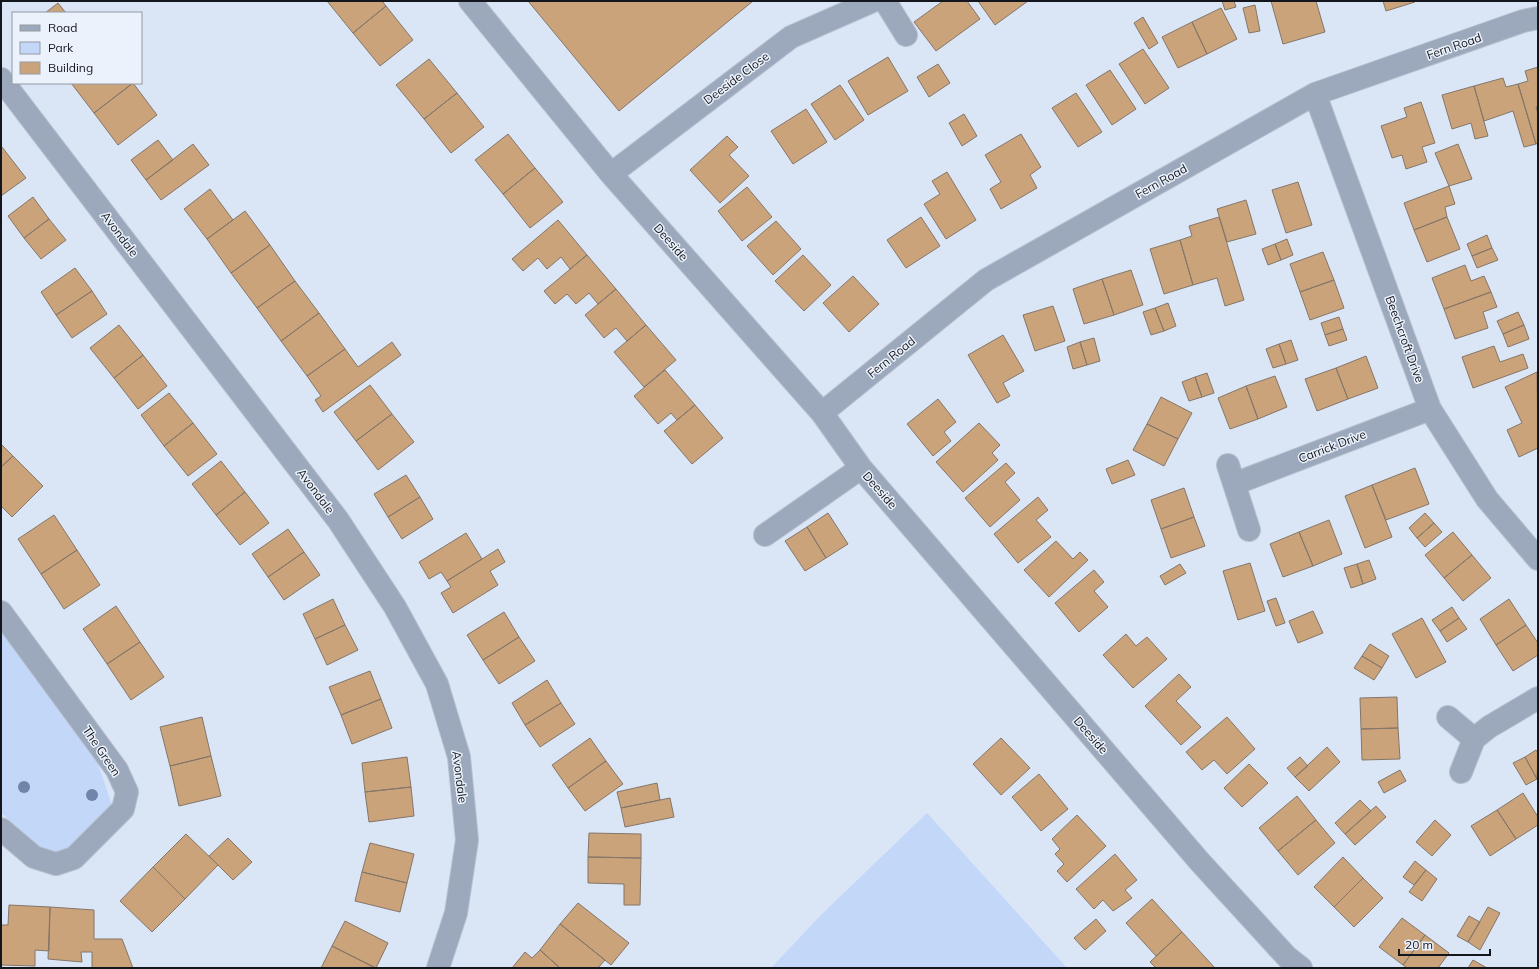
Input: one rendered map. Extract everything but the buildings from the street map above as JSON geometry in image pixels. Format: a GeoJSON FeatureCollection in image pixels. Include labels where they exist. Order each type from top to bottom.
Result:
{"type":"FeatureCollection","features":[{"type":"Feature","properties":{"kind":"street","name":"Deeside"},"geometry":{"type":"LineString","coordinates":[[470,1],[611,174],[822,413],[861,468],[1200,862],[1287,957],[1301,968]]}},
{"type":"Feature","properties":{"kind":"street","name":"Deeside Close"},"geometry":{"type":"LineString","coordinates":[[611,174],[791,36],[873,1]]}},
{"type":"Feature","properties":{"kind":"street"},"geometry":{"type":"LineString","coordinates":[[885,1],[906,35]]}},
{"type":"Feature","properties":{"kind":"street","name":"Fern Road"},"geometry":{"type":"LineString","coordinates":[[822,413],[986,280],[1315,94],[1523,21],[1538,18]]}},
{"type":"Feature","properties":{"kind":"street","name":"Avondale"},"geometry":{"type":"LineString","coordinates":[[1,79],[338,520],[395,607],[437,684],[460,757],[467,840],[456,913],[438,968]]}},
{"type":"Feature","properties":{"kind":"street","name":"Beechcroft Drive"},"geometry":{"type":"LineString","coordinates":[[1315,94],[1430,409],[1487,499],[1538,559]]}},
{"type":"Feature","properties":{"kind":"street","name":"Carrick Drive"},"geometry":{"type":"LineString","coordinates":[[1249,530],[1231,474],[1430,409]]}},
{"type":"Feature","properties":{"kind":"street"},"geometry":{"type":"LineString","coordinates":[[765,535],[861,468]]}},
{"type":"Feature","properties":{"kind":"street","name":"The Green"},"geometry":{"type":"LineString","coordinates":[[1,612],[117,770],[126,792],[123,809],[74,858],[56,864],[34,857],[1,828]]}},
{"type":"Feature","properties":{"kind":"street"},"geometry":{"type":"LineString","coordinates":[[1461,772],[1474,740],[1489,727],[1538,698]]}},
{"type":"Feature","properties":{"kind":"street"},"geometry":{"type":"LineString","coordinates":[[1448,717],[1474,740]]}},
{"type":"Feature","properties":{"kind":"green space"},"geometry":{"type":"Polygon","coordinates":[[[1,632],[98,764],[112,805],[77,842],[64,852],[47,853],[1,813],[1,632]]]}},
{"type":"Feature","properties":{"kind":"green space"},"geometry":{"type":"Polygon","coordinates":[[[927,813],[1067,968],[771,968],[821,915],[927,813]]]}}]}
